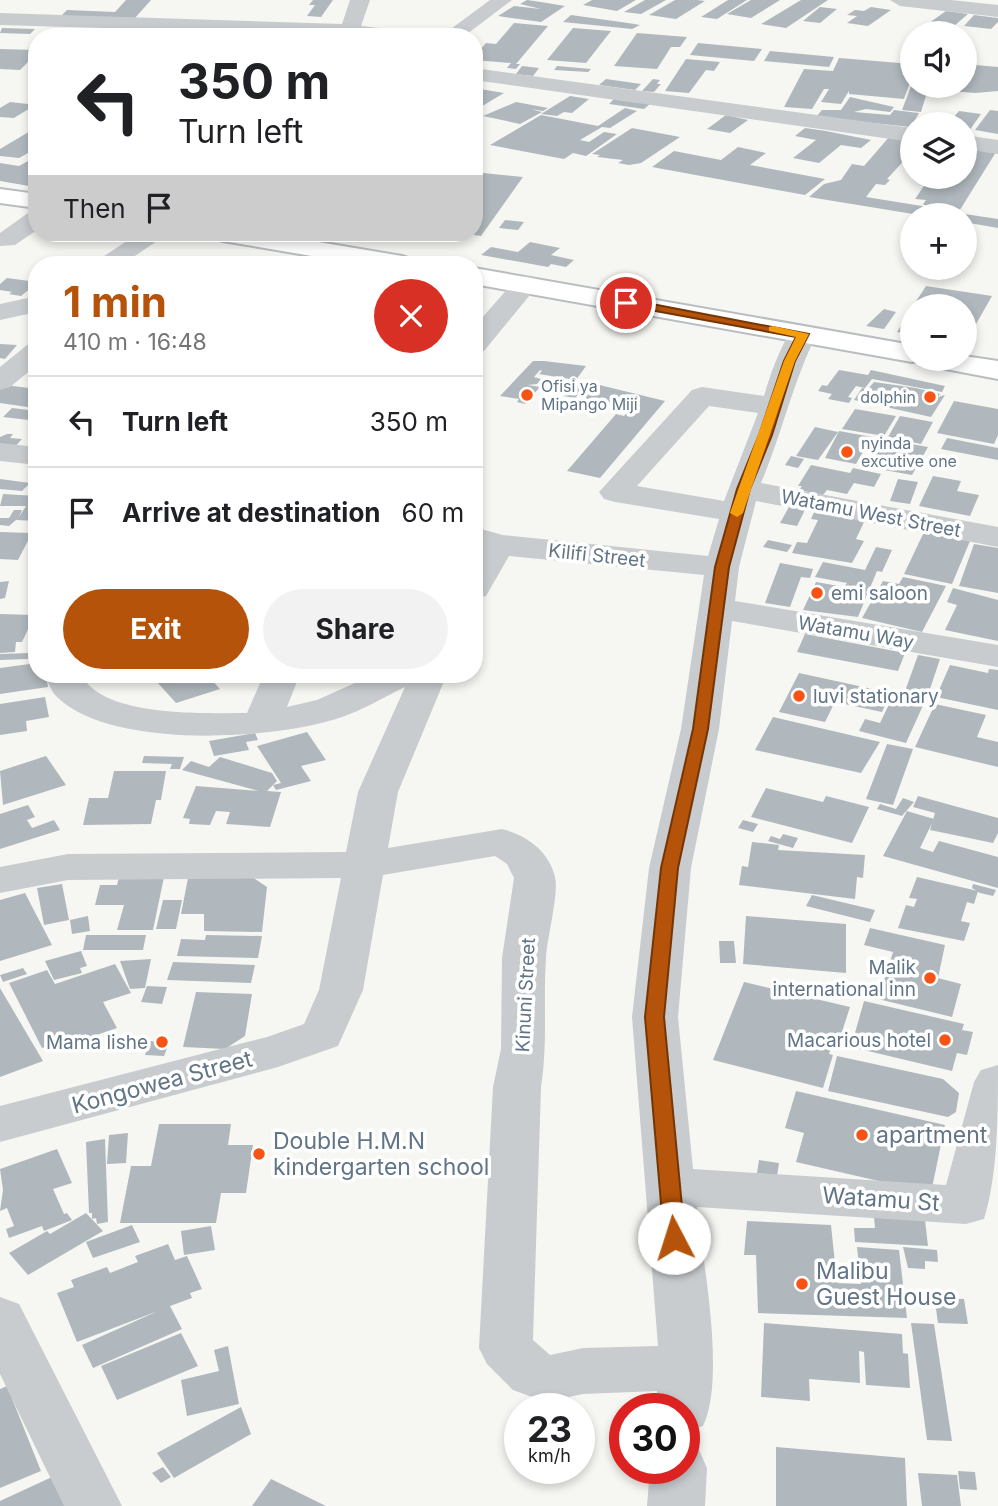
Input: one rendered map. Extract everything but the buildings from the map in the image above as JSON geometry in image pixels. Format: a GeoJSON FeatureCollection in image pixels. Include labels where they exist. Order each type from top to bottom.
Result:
{"type":"FeatureCollection","features":[{"type":"Feature","properties":{"kind":"main road"},"geometry":{"type":"LineString","coordinates":[[0,196],[28,200]]}},
{"type":"Feature","properties":{"kind":"main road"},"geometry":{"type":"LineString","coordinates":[[267,242],[335,256]]}},
{"type":"Feature","properties":{"kind":"main road"},"geometry":{"type":"LineString","coordinates":[[483,278],[900,353]]}},
{"type":"Feature","properties":{"kind":"main road"},"geometry":{"type":"LineString","coordinates":[[977,366],[998,370]]}},
{"type":"Feature","properties":{"kind":"street"},"geometry":{"type":"LineString","coordinates":[[350,28],[360,0]]}},
{"type":"Feature","properties":{"kind":"street"},"geometry":{"type":"LineString","coordinates":[[463,28],[502,0]]}},
{"type":"Feature","properties":{"kind":"street"},"geometry":{"type":"LineString","coordinates":[[900,0],[998,11]]}},
{"type":"Feature","properties":{"kind":"street"},"geometry":{"type":"LineString","coordinates":[[0,19],[156,15],[313,28]]}},
{"type":"Feature","properties":{"kind":"street"},"geometry":{"type":"LineString","coordinates":[[483,75],[900,133]]}},
{"type":"Feature","properties":{"kind":"street"},"geometry":{"type":"LineString","coordinates":[[977,144],[998,147]]}},
{"type":"Feature","properties":{"kind":"street"},"geometry":{"type":"LineString","coordinates":[[2,242],[28,224]]}},
{"type":"Feature","properties":{"kind":"street"},"geometry":{"type":"LineString","coordinates":[[118,256],[141,242]]}},
{"type":"Feature","properties":{"kind":"street"},"geometry":{"type":"LineString","coordinates":[[483,335],[526,285]]}},
{"type":"Feature","properties":{"kind":"street"},"geometry":{"type":"LineString","coordinates":[[0,312],[28,306]]}},
{"type":"Feature","properties":{"kind":"street"},"geometry":{"type":"LineString","coordinates":[[685,1389],[655,1017],[670,868],[700,729],[722,567],[740,501],[789,361],[803,334]]}},
{"type":"Feature","properties":{"kind":"street"},"geometry":{"type":"LineString","coordinates":[[0,381],[28,358]]}},
{"type":"Feature","properties":{"kind":"street","name":"Watamu West Street"},"geometry":{"type":"LineString","coordinates":[[775,406],[702,396],[615,492],[740,501],[998,537]]}},
{"type":"Feature","properties":{"kind":"street"},"geometry":{"type":"LineString","coordinates":[[0,452],[28,455]]}},
{"type":"Feature","properties":{"kind":"street","name":"Kilifi Street"},"geometry":{"type":"LineString","coordinates":[[487,541],[722,567]]}},
{"type":"Feature","properties":{"kind":"street","name":"Watamu Way"},"geometry":{"type":"LineString","coordinates":[[715,608],[998,656]]}},
{"type":"Feature","properties":{"kind":"street"},"geometry":{"type":"LineString","coordinates":[[66,683],[70,690],[103,709],[142,719],[191,724],[261,724],[329,709],[385,683]]}},
{"type":"Feature","properties":{"kind":"street"},"geometry":{"type":"LineString","coordinates":[[261,724],[278,683]]}},
{"type":"Feature","properties":{"kind":"street"},"geometry":{"type":"LineString","coordinates":[[365,865],[378,792],[425,683]]}},
{"type":"Feature","properties":{"kind":"street","name":"Kinuni Street"},"geometry":{"type":"LineString","coordinates":[[0,880],[68,867],[365,865],[502,842],[524,856],[535,878],[524,958],[524,1049],[517,1087],[512,1269],[506,1348],[532,1374],[550,1378],[583,1371],[640,1367],[685,1389]]}},
{"type":"Feature","properties":{"kind":"street","name":"Kongowea Street"},"geometry":{"type":"LineString","coordinates":[[0,1125],[278,1051],[322,1035],[341,990],[365,865]]}},
{"type":"Feature","properties":{"kind":"street","name":"Watamu St"},"geometry":{"type":"LineString","coordinates":[[670,1186],[966,1205],[998,1082]]}},
{"type":"Feature","properties":{"kind":"street"},"geometry":{"type":"LineString","coordinates":[[0,1319],[93,1506]]}},
{"type":"Feature","properties":{"kind":"street"},"geometry":{"type":"LineString","coordinates":[[676,1506],[678,1484]]}},
{"type":"Feature","properties":{"kind":"slow traffic"},"geometry":{"type":"LineString","coordinates":[[737,513],[743,489],[766,435],[789,361],[803,334],[773,329]]}},
{"type":"Feature","properties":{"kind":"place","name":"Ofisi ya Mipango Miji"},"geometry":{"type":"Point","coordinates":[527,395]}},
{"type":"Feature","properties":{"kind":"place","name":"dolphin"},"geometry":{"type":"Point","coordinates":[930,397]}},
{"type":"Feature","properties":{"kind":"place","name":"nyinda excutive one"},"geometry":{"type":"Point","coordinates":[847,452]}},
{"type":"Feature","properties":{"kind":"place","name":"emi saloon"},"geometry":{"type":"Point","coordinates":[817,593]}},
{"type":"Feature","properties":{"kind":"place","name":"luvi stationary"},"geometry":{"type":"Point","coordinates":[799,696]}},
{"type":"Feature","properties":{"kind":"place","name":"Malik international inn"},"geometry":{"type":"Point","coordinates":[930,978]}},
{"type":"Feature","properties":{"kind":"place","name":"Macarious hotel"},"geometry":{"type":"Point","coordinates":[945,1040]}},
{"type":"Feature","properties":{"kind":"place","name":"Mama lishe"},"geometry":{"type":"Point","coordinates":[162,1042]}},
{"type":"Feature","properties":{"kind":"place","name":"apartment"},"geometry":{"type":"Point","coordinates":[862,1135]}},
{"type":"Feature","properties":{"kind":"place","name":"Double H.M.N kindergarten school"},"geometry":{"type":"Point","coordinates":[259,1154]}},
{"type":"Feature","properties":{"kind":"place","name":"Malibu Guest House"},"geometry":{"type":"Point","coordinates":[802,1284]}},
{"type":"Feature","properties":{"kind":"route"},"geometry":{"type":"LineString","coordinates":[[626,303],[803,334],[789,361],[766,435],[743,489],[722,567],[700,729],[670,868],[655,1017],[674,1238]]}}]}
